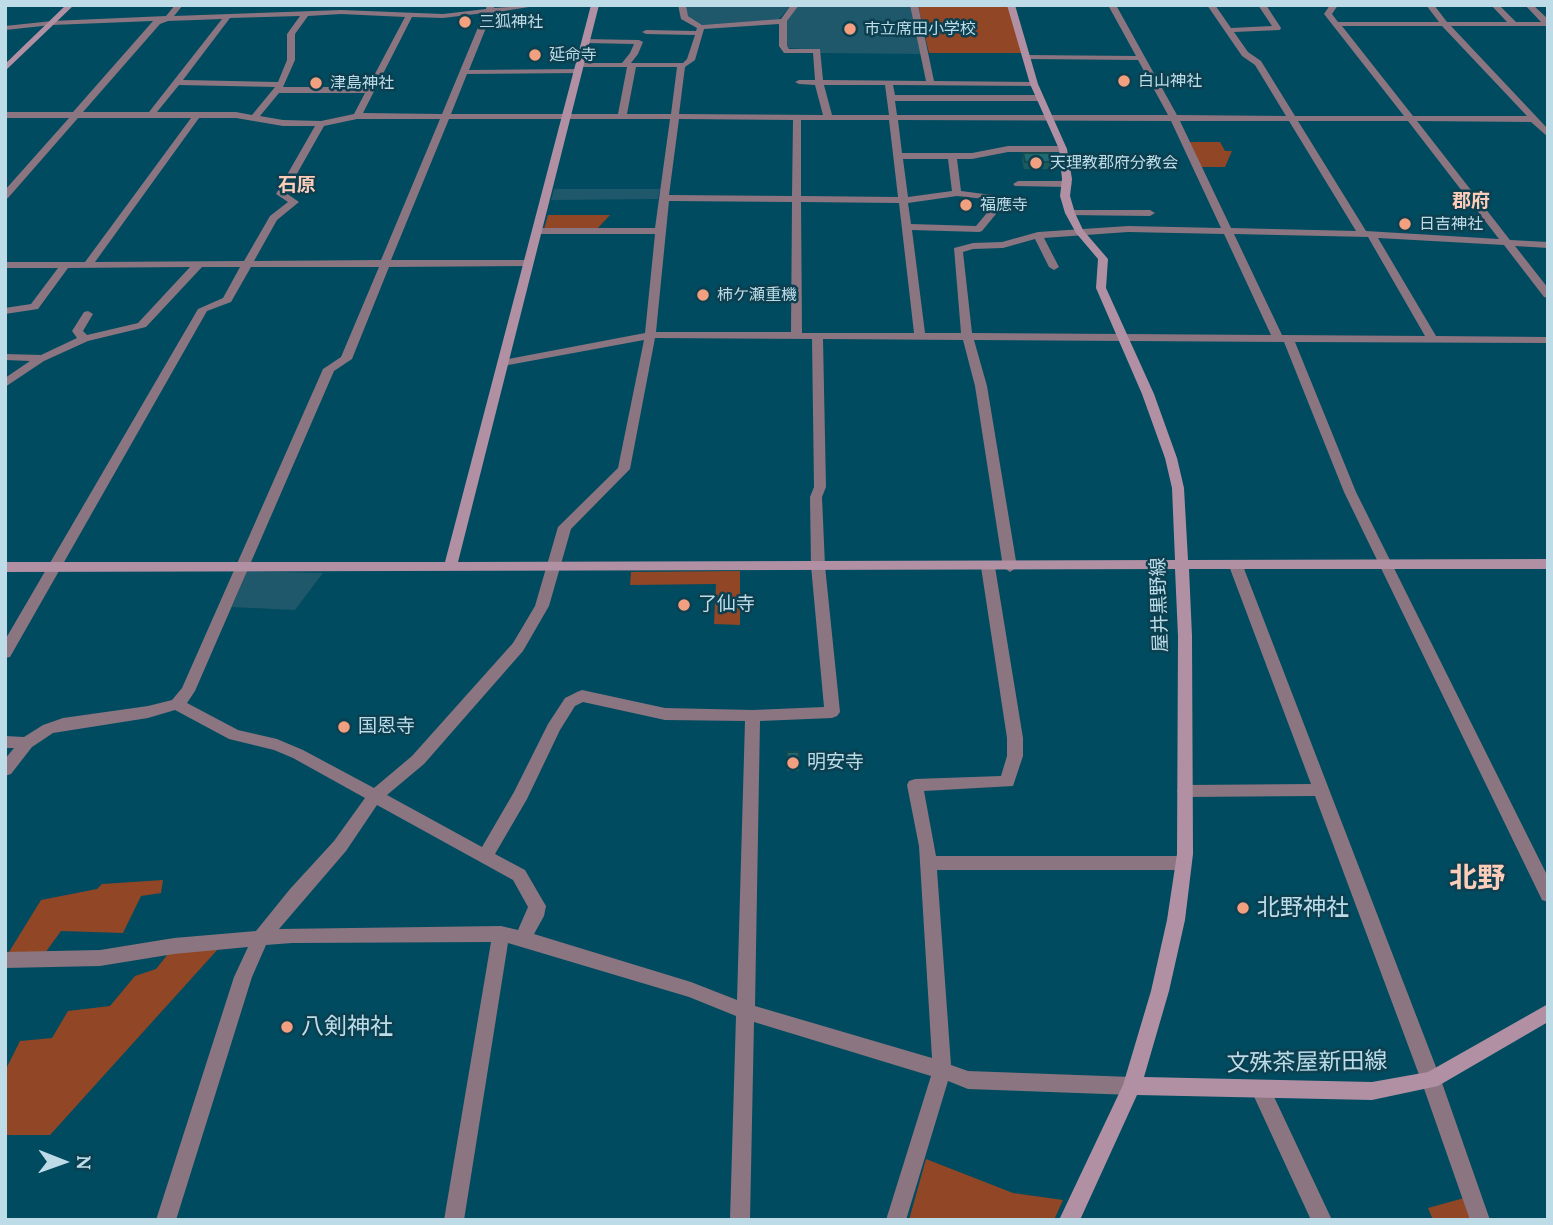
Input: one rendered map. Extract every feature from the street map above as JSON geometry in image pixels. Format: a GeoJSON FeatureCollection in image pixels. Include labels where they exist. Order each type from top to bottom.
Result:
{"type":"FeatureCollection","features":[{"type":"Feature","properties":{"kind":"street"},"geometry":{"type":"LineString","coordinates":[[5,69],[70,5]]}},
{"type":"Feature","properties":{"kind":"street"},"geometry":{"type":"LineString","coordinates":[[5,196],[157,22],[169,18],[179,5]]}},
{"type":"Feature","properties":{"kind":"street"},"geometry":{"type":"LineString","coordinates":[[278,14],[284,5]]}},
{"type":"Feature","properties":{"kind":"street"},"geometry":{"type":"LineString","coordinates":[[5,27],[384,9],[443,16],[489,8],[537,5]]}},
{"type":"Feature","properties":{"kind":"street"},"geometry":{"type":"LineString","coordinates":[[450,567],[595,5]]}},
{"type":"Feature","properties":{"kind":"street"},"geometry":{"type":"LineString","coordinates":[[682,5],[684,17],[700,30]]}},
{"type":"Feature","properties":{"kind":"street"},"geometry":{"type":"LineString","coordinates":[[795,5],[783,21],[783,46],[787,51],[817,51],[819,83],[828,117]]}},
{"type":"Feature","properties":{"kind":"street"},"geometry":{"type":"LineString","coordinates":[[914,5],[931,84]]}},
{"type":"Feature","properties":{"kind":"street","name":"屋井黒野線"},"geometry":{"type":"LineString","coordinates":[[1011,5],[1039,98],[1063,149],[1067,184],[1065,196],[1070,213],[1079,231],[1103,259],[1101,288],[1148,394],[1171,458],[1178,488],[1182,565],[1185,636],[1185,854],[1176,920],[1160,991],[1132,1087],[1069,1220]]}},
{"type":"Feature","properties":{"kind":"street"},"geometry":{"type":"LineString","coordinates":[[1112,5],[1174,118],[1226,229],[1283,337],[1350,492],[1548,895]]}},
{"type":"Feature","properties":{"kind":"street"},"geometry":{"type":"LineString","coordinates":[[1211,5],[1245,54],[1258,63],[1432,339]]}},
{"type":"Feature","properties":{"kind":"street"},"geometry":{"type":"LineString","coordinates":[[1228,30],[1277,28],[1262,5]]}},
{"type":"Feature","properties":{"kind":"street"},"geometry":{"type":"LineString","coordinates":[[1334,5],[1328,14],[1335,24],[1548,295]]}},
{"type":"Feature","properties":{"kind":"street"},"geometry":{"type":"LineString","coordinates":[[1430,5],[1548,134]]}},
{"type":"Feature","properties":{"kind":"street"},"geometry":{"type":"LineString","coordinates":[[1495,5],[1514,24]]}},
{"type":"Feature","properties":{"kind":"street"},"geometry":{"type":"LineString","coordinates":[[1335,24],[1548,24],[1529,5]]}},
{"type":"Feature","properties":{"kind":"street"},"geometry":{"type":"LineString","coordinates":[[5,770],[27,743],[48,729],[63,724],[148,712],[177,704],[188,691],[329,369],[346,359],[489,8]]}},
{"type":"Feature","properties":{"kind":"street"},"geometry":{"type":"LineString","coordinates":[[254,118],[280,87],[291,60],[290,34],[306,13]]}},
{"type":"Feature","properties":{"kind":"street"},"geometry":{"type":"LineString","coordinates":[[357,116],[410,14]]}},
{"type":"Feature","properties":{"kind":"street"},"geometry":{"type":"LineString","coordinates":[[151,115],[227,18]]}},
{"type":"Feature","properties":{"kind":"street"},"geometry":{"type":"LineString","coordinates":[[646,32],[700,30],[783,21]]}},
{"type":"Feature","properties":{"kind":"street"},"geometry":{"type":"LineString","coordinates":[[166,1220],[243,977],[260,939],[340,846],[375,796],[418,760],[519,647],[542,607],[565,527],[624,469],[650,335],[681,67],[691,60],[700,30]]}},
{"type":"Feature","properties":{"kind":"street"},"geometry":{"type":"LineString","coordinates":[[586,40],[639,42],[628,65],[622,116]]}},
{"type":"Feature","properties":{"kind":"street"},"geometry":{"type":"LineString","coordinates":[[1026,57],[1142,58]]}},
{"type":"Feature","properties":{"kind":"street"},"geometry":{"type":"LineString","coordinates":[[464,72],[628,65],[701,68]]}},
{"type":"Feature","properties":{"kind":"street"},"geometry":{"type":"LineString","coordinates":[[177,82],[370,90]]}},
{"type":"Feature","properties":{"kind":"street"},"geometry":{"type":"LineString","coordinates":[[799,82],[1034,84]]}},
{"type":"Feature","properties":{"kind":"street"},"geometry":{"type":"LineString","coordinates":[[889,83],[920,337]]}},
{"type":"Feature","properties":{"kind":"street"},"geometry":{"type":"LineString","coordinates":[[890,98],[1039,98]]}},
{"type":"Feature","properties":{"kind":"street"},"geometry":{"type":"LineString","coordinates":[[5,115],[197,115],[254,118],[283,124],[321,124],[357,116],[1409,119],[1548,115]]}},
{"type":"Feature","properties":{"kind":"street"},"geometry":{"type":"LineString","coordinates":[[88,264],[197,115]]}},
{"type":"Feature","properties":{"kind":"street"},"geometry":{"type":"LineString","coordinates":[[796,336],[797,117]]}},
{"type":"Feature","properties":{"kind":"street"},"geometry":{"type":"LineString","coordinates":[[5,653],[203,309],[228,300],[273,218],[294,202],[281,194],[321,124]]}},
{"type":"Feature","properties":{"kind":"street"},"geometry":{"type":"LineString","coordinates":[[898,156],[972,156],[1008,149],[1063,149]]}},
{"type":"Feature","properties":{"kind":"street"},"geometry":{"type":"LineString","coordinates":[[952,156],[957,193]]}},
{"type":"Feature","properties":{"kind":"street"},"geometry":{"type":"LineString","coordinates":[[1018,184],[1067,184]]}},
{"type":"Feature","properties":{"kind":"street"},"geometry":{"type":"LineString","coordinates":[[665,198],[917,200],[957,193],[989,197],[991,214],[979,229]]}},
{"type":"Feature","properties":{"kind":"street"},"geometry":{"type":"LineString","coordinates":[[1070,213],[1150,214]]}},
{"type":"Feature","properties":{"kind":"street"},"geometry":{"type":"LineString","coordinates":[[907,227],[979,229]]}},
{"type":"Feature","properties":{"kind":"street"},"geometry":{"type":"LineString","coordinates":[[979,229],[985,245]]}},
{"type":"Feature","properties":{"kind":"street"},"geometry":{"type":"LineString","coordinates":[[1010,567],[981,386],[967,337],[958,250],[1003,245],[1038,235],[1079,231],[1226,229],[1548,245]]}},
{"type":"Feature","properties":{"kind":"street"},"geometry":{"type":"LineString","coordinates":[[538,231],[660,231]]}},
{"type":"Feature","properties":{"kind":"street"},"geometry":{"type":"LineString","coordinates":[[1038,235],[1053,253],[1054,267]]}},
{"type":"Feature","properties":{"kind":"street"},"geometry":{"type":"LineString","coordinates":[[5,265],[528,263]]}},
{"type":"Feature","properties":{"kind":"street"},"geometry":{"type":"LineString","coordinates":[[5,311],[34,307],[66,264]]}},
{"type":"Feature","properties":{"kind":"street"},"geometry":{"type":"LineString","coordinates":[[5,384],[46,358],[85,339],[142,325],[199,264]]}},
{"type":"Feature","properties":{"kind":"street"},"geometry":{"type":"LineString","coordinates":[[85,339],[77,331],[88,314]]}},
{"type":"Feature","properties":{"kind":"street"},"geometry":{"type":"LineString","coordinates":[[503,363],[650,335],[1548,340]]}},
{"type":"Feature","properties":{"kind":"street"},"geometry":{"type":"LineString","coordinates":[[485,856],[570,702],[582,696],[665,714],[753,716],[832,712],[818,566],[816,497],[820,487],[817,336]]}},
{"type":"Feature","properties":{"kind":"street"},"geometry":{"type":"LineString","coordinates":[[5,357],[46,358]]}},
{"type":"Feature","properties":{"kind":"street"},"geometry":{"type":"LineString","coordinates":[[5,567],[1548,564]]}},
{"type":"Feature","properties":{"kind":"street"},"geometry":{"type":"LineString","coordinates":[[1236,565],[1431,1080],[1480,1220]]}},
{"type":"Feature","properties":{"kind":"street"},"geometry":{"type":"LineString","coordinates":[[896,1220],[942,1070],[928,863],[915,785],[1007,782],[1015,756],[1015,738],[988,567]]}},
{"type":"Feature","properties":{"kind":"street"},"geometry":{"type":"LineString","coordinates":[[177,704],[234,735],[276,745],[298,754],[519,875],[537,906],[535,916],[523,938]]}},
{"type":"Feature","properties":{"kind":"street"},"geometry":{"type":"LineString","coordinates":[[740,1220],[753,716]]}},
{"type":"Feature","properties":{"kind":"street"},"geometry":{"type":"LineString","coordinates":[[5,742],[27,743]]}},
{"type":"Feature","properties":{"kind":"street"},"geometry":{"type":"LineString","coordinates":[[1185,791],[1320,790]]}},
{"type":"Feature","properties":{"kind":"street"},"geometry":{"type":"LineString","coordinates":[[928,863],[1182,863]]}},
{"type":"Feature","properties":{"kind":"street"},"geometry":{"type":"LineString","coordinates":[[454,1220],[501,934]]}},
{"type":"Feature","properties":{"kind":"street"},"geometry":{"type":"LineString","coordinates":[[5,960],[100,958],[174,946],[292,935],[501,934],[523,938],[691,990],[744,1011],[968,1080],[1132,1087]]}},
{"type":"Feature","properties":{"kind":"street","name":"文殊茶屋新田線"},"geometry":{"type":"LineString","coordinates":[[1132,1087],[1372,1091],[1431,1080],[1548,1012]]}},
{"type":"Feature","properties":{"kind":"street"},"geometry":{"type":"LineString","coordinates":[[1261,1090],[1322,1220]]}},
{"type":"Feature","properties":{"kind":"shaded area"},"geometry":{"type":"Polygon","coordinates":[[[791,5],[778,20],[702,25],[687,15],[687,7],[791,5]]]}},
{"type":"Feature","properties":{"kind":"shaded area","name":"市立席田小学校"},"geometry":{"type":"Polygon","coordinates":[[[799,5],[912,6],[922,54],[820,53],[820,50],[787,48],[784,30],[789,16],[799,5]]]}},
{"type":"Feature","properties":{"kind":"shaded area"},"geometry":{"type":"Polygon","coordinates":[[[918,5],[1008,5],[1022,53],[929,53],[918,5]]]}},
{"type":"Feature","properties":{"kind":"shaded area"},"geometry":{"type":"Polygon","coordinates":[[[1189,142],[1220,142],[1225,151],[1232,151],[1225,167],[1198,167],[1189,142]]]}},
{"type":"Feature","properties":{"kind":"shaded area"},"geometry":{"type":"Polygon","coordinates":[[[554,189],[660,189],[658,199],[551,200],[554,189]]]}},
{"type":"Feature","properties":{"kind":"shaded area"},"geometry":{"type":"Polygon","coordinates":[[[548,215],[610,215],[597,229],[544,229],[548,215]]]}},
{"type":"Feature","properties":{"kind":"shaded area"},"geometry":{"type":"Polygon","coordinates":[[[247,571],[323,573],[295,610],[232,607],[247,571]]]}},
{"type":"Feature","properties":{"kind":"shaded area"},"geometry":{"type":"Polygon","coordinates":[[[740,571],[740,625],[714,624],[716,584],[630,585],[631,572],[740,571]]]}},
{"type":"Feature","properties":{"kind":"shaded area"},"geometry":{"type":"Polygon","coordinates":[[[163,880],[161,893],[141,896],[123,933],[61,931],[45,953],[9,952],[41,900],[97,889],[102,884],[163,880]]]}},
{"type":"Feature","properties":{"kind":"shaded area"},"geometry":{"type":"Polygon","coordinates":[[[219,948],[50,1135],[5,1135],[5,1071],[20,1041],[52,1038],[68,1011],[110,1006],[135,976],[156,969],[168,954],[219,948]]]}},
{"type":"Feature","properties":{"kind":"shaded area"},"geometry":{"type":"Polygon","coordinates":[[[926,1159],[1013,1193],[1063,1200],[1054,1220],[909,1220],[926,1159]]]}},
{"type":"Feature","properties":{"kind":"shaded area"},"geometry":{"type":"Polygon","coordinates":[[[1464,1198],[1472,1220],[1433,1220],[1428,1208],[1464,1198]]]}},
{"type":"Feature","properties":{"kind":"building"},"geometry":{"type":"Polygon","coordinates":[[[1023,153],[1050,153],[1053,162],[1025,162],[1023,153]]]}},
{"type":"Feature","properties":{"kind":"building","name":"明安寺"},"geometry":{"type":"Polygon","coordinates":[[[787,752],[799,752],[799,767],[787,767],[787,752]]]}},
{"type":"Feature","properties":{"kind":"place","name":"三狐神社"},"geometry":{"type":"Point","coordinates":[465,22]}},
{"type":"Feature","properties":{"kind":"place","name":"市立席田小学校"},"geometry":{"type":"Point","coordinates":[850,29]}},
{"type":"Feature","properties":{"kind":"place","name":"延命寺"},"geometry":{"type":"Point","coordinates":[535,55]}},
{"type":"Feature","properties":{"kind":"place","name":"白山神社"},"geometry":{"type":"Point","coordinates":[1124,81]}},
{"type":"Feature","properties":{"kind":"place","name":"津島神社"},"geometry":{"type":"Point","coordinates":[316,83]}},
{"type":"Feature","properties":{"kind":"place","name":"天理教郡府分教会"},"geometry":{"type":"Point","coordinates":[1036,163]}},
{"type":"Feature","properties":{"kind":"place","name":"福應寺"},"geometry":{"type":"Point","coordinates":[966,205]}},
{"type":"Feature","properties":{"kind":"place","name":"日吉神社"},"geometry":{"type":"Point","coordinates":[1405,224]}},
{"type":"Feature","properties":{"kind":"place","name":"柿ケ瀬重機"},"geometry":{"type":"Point","coordinates":[703,295]}},
{"type":"Feature","properties":{"kind":"place","name":"了仙寺"},"geometry":{"type":"Point","coordinates":[684,605]}},
{"type":"Feature","properties":{"kind":"place","name":"国恩寺"},"geometry":{"type":"Point","coordinates":[344,727]}},
{"type":"Feature","properties":{"kind":"place","name":"明安寺"},"geometry":{"type":"Point","coordinates":[793,763]}},
{"type":"Feature","properties":{"kind":"place","name":"北野神社"},"geometry":{"type":"Point","coordinates":[1243,908]}},
{"type":"Feature","properties":{"kind":"place","name":"八剣神社"},"geometry":{"type":"Point","coordinates":[287,1027]}},
{"type":"Feature","properties":{"kind":"district","name":"石原"},"geometry":{"type":"Point","coordinates":[297,186]}},
{"type":"Feature","properties":{"kind":"district","name":"郡府"},"geometry":{"type":"Point","coordinates":[1471,202]}},
{"type":"Feature","properties":{"kind":"district","name":"北野"},"geometry":{"type":"Point","coordinates":[1477,879]}}]}
